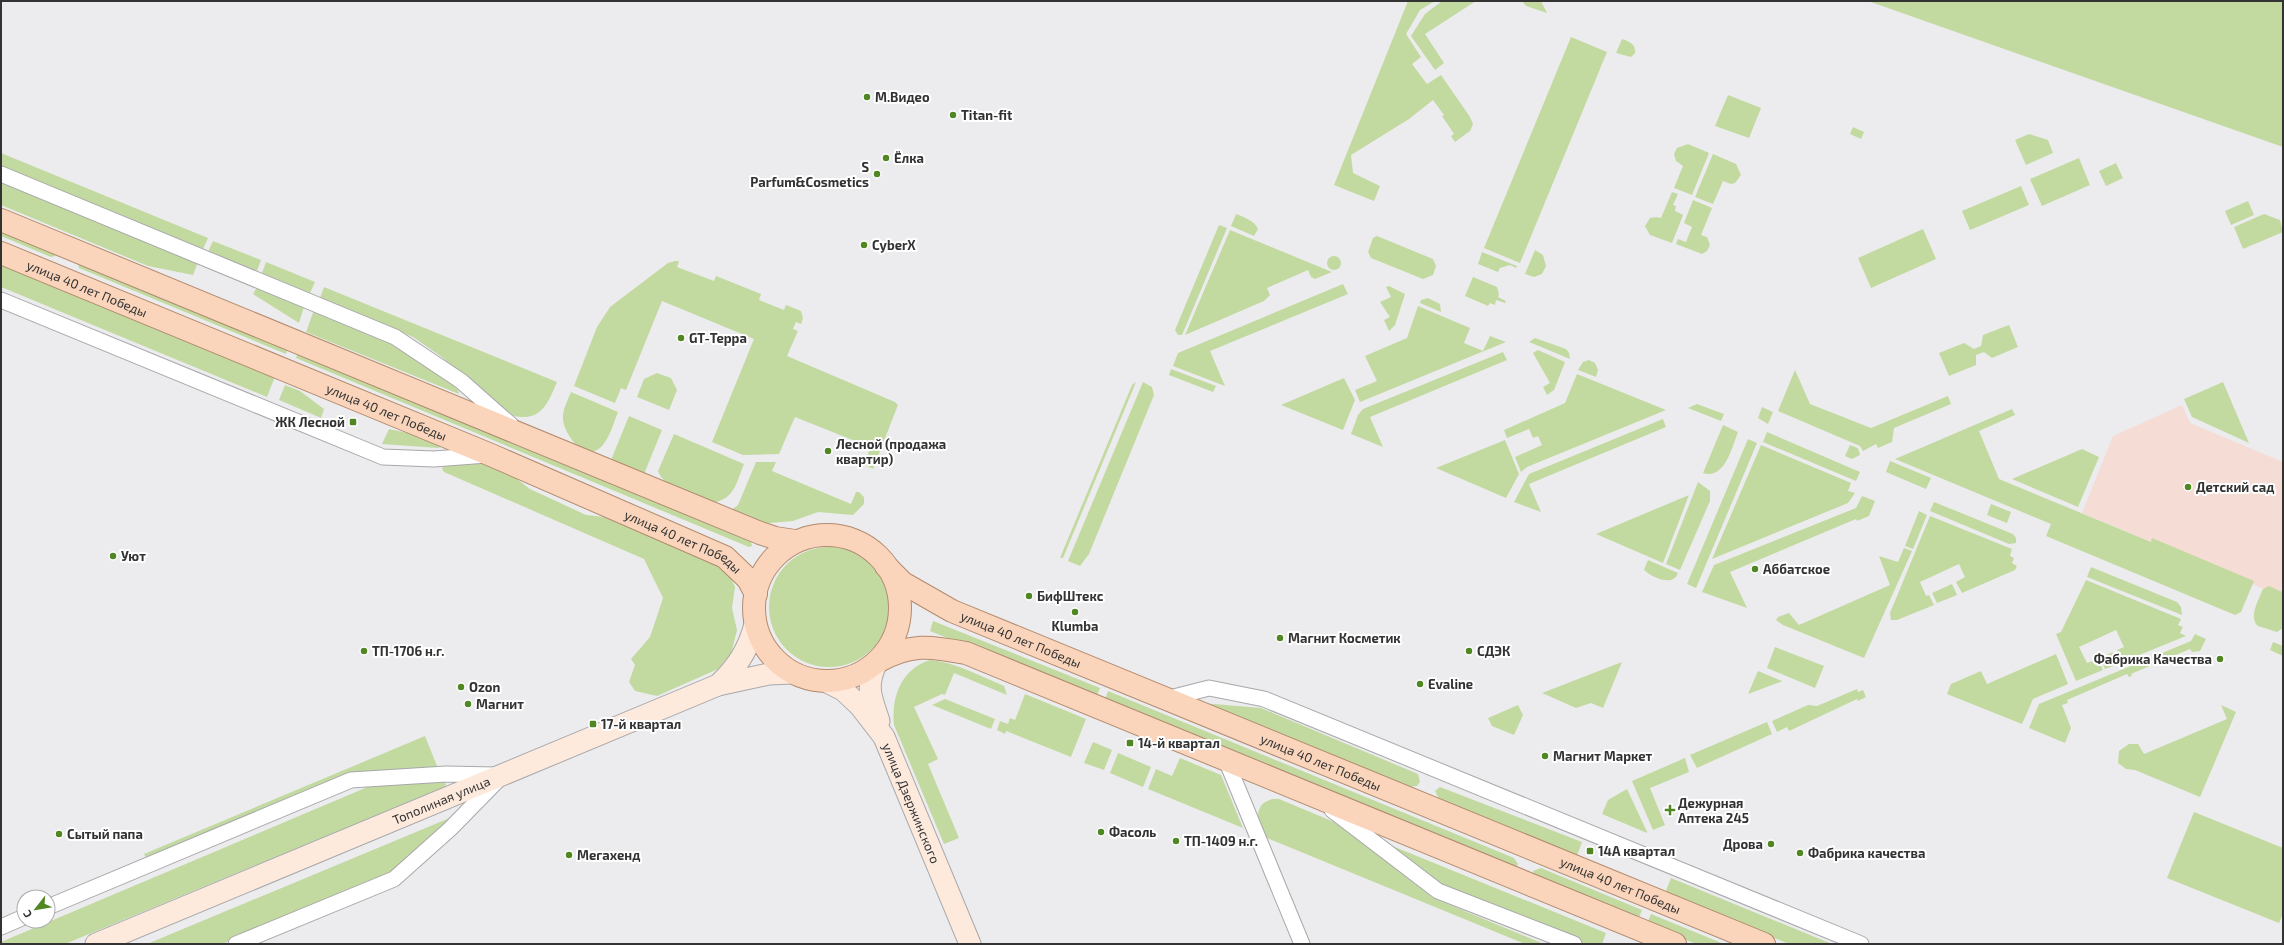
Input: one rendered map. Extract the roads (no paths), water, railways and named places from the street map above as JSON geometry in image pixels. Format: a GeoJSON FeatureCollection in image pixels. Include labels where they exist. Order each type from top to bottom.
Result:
{"type":"FeatureCollection","features":[{"type":"Feature","properties":{"kind":"main road"},"geometry":{"type":"LineString","coordinates":[[1,220],[760,534],[795,541]]}},
{"type":"Feature","properties":{"kind":"main road"},"geometry":{"type":"LineString","coordinates":[[55,276],[67,247]]}},
{"type":"Feature","properties":{"kind":"main road","name":"улица 40 лет Победы"},"geometry":{"type":"LineString","coordinates":[[1,253],[491,455],[725,557],[748,579],[756,594]]}},
{"type":"Feature","properties":{"kind":"main road","name":"улица 40 лет Победы"},"geometry":{"type":"LineString","coordinates":[[795,541],[810,536],[828,534],[845,537],[867,547],[903,582],[952,611],[1764,944]]}},
{"type":"Feature","properties":{"kind":"main road"},"geometry":{"type":"LineString","coordinates":[[795,541],[783,549],[769,562],[760,580],[754,605],[755,624],[766,647],[779,663],[792,673],[809,679],[826,682],[847,678],[867,670],[877,662],[895,652],[920,646],[966,652],[1675,944]]}},
{"type":"Feature","properties":{"kind":"main road"},"geometry":{"type":"LineString","coordinates":[[884,737],[868,690],[872,672],[877,662],[889,648],[894,638],[900,615],[900,595],[886,566]]}},
{"type":"Feature","properties":{"kind":"main road","name":"Тополиная улица"},"geometry":{"type":"LineString","coordinates":[[96,944],[718,685],[732,673],[751,642],[755,624]]}},
{"type":"Feature","properties":{"kind":"main road"},"geometry":{"type":"LineString","coordinates":[[718,685],[769,674],[792,673]]}},
{"type":"Feature","properties":{"kind":"main road","name":"улица Дзержинского"},"geometry":{"type":"LineString","coordinates":[[826,682],[842,690],[860,706],[884,737],[970,944]]}},
{"type":"Feature","properties":{"kind":"main road"},"geometry":{"type":"LineString","coordinates":[[1521,881],[1532,849]]}},
{"type":"Feature","properties":{"kind":"street"},"geometry":{"type":"LineString","coordinates":[[1,174],[395,337],[461,381],[521,434]]}},
{"type":"Feature","properties":{"kind":"street"},"geometry":{"type":"LineString","coordinates":[[1,300],[383,457],[434,459],[491,455]]}},
{"type":"Feature","properties":{"kind":"street"},"geometry":{"type":"LineString","coordinates":[[1166,698],[1209,688],[1264,699],[1861,944]]}},
{"type":"Feature","properties":{"kind":"street"},"geometry":{"type":"LineString","coordinates":[[1226,760],[1302,944]]}},
{"type":"Feature","properties":{"kind":"street"},"geometry":{"type":"LineString","coordinates":[[56,904],[351,780],[446,774],[504,774]]}},
{"type":"Feature","properties":{"kind":"street"},"geometry":{"type":"LineString","coordinates":[[236,944],[394,879],[450,829],[504,774]]}},
{"type":"Feature","properties":{"kind":"street"},"geometry":{"type":"LineString","coordinates":[[1312,794],[1438,891],[1574,944]]}},
{"type":"Feature","properties":{"kind":"street"},"geometry":{"type":"LineString","coordinates":[[1,927],[16,920]]}},
{"type":"Feature","properties":{"kind":"place","name":"М.Видео"},"geometry":{"type":"Point","coordinates":[867,97]}},
{"type":"Feature","properties":{"kind":"place","name":"Titan-fit"},"geometry":{"type":"Point","coordinates":[953,115]}},
{"type":"Feature","properties":{"kind":"place","name":"Ёлка"},"geometry":{"type":"Point","coordinates":[886,158]}},
{"type":"Feature","properties":{"kind":"place","name":"S Parfum&Cosmetics"},"geometry":{"type":"Point","coordinates":[877,174]}},
{"type":"Feature","properties":{"kind":"place","name":"CyberX"},"geometry":{"type":"Point","coordinates":[864,245]}},
{"type":"Feature","properties":{"kind":"place","name":"GT-Терра"},"geometry":{"type":"Point","coordinates":[681,338]}},
{"type":"Feature","properties":{"kind":"place","name":"ЖК Лесной"},"geometry":{"type":"Point","coordinates":[353,422]}},
{"type":"Feature","properties":{"kind":"place","name":"Лесной (продажа квартир)"},"geometry":{"type":"Point","coordinates":[828,451]}},
{"type":"Feature","properties":{"kind":"place","name":"Детский сад"},"geometry":{"type":"Point","coordinates":[2188,487]}},
{"type":"Feature","properties":{"kind":"place","name":"Уют"},"geometry":{"type":"Point","coordinates":[113,556]}},
{"type":"Feature","properties":{"kind":"place","name":"Аббатское"},"geometry":{"type":"Point","coordinates":[1755,569]}},
{"type":"Feature","properties":{"kind":"place","name":"БифШтекс"},"geometry":{"type":"Point","coordinates":[1029,596]}},
{"type":"Feature","properties":{"kind":"place","name":"Klumba"},"geometry":{"type":"Point","coordinates":[1075,612]}},
{"type":"Feature","properties":{"kind":"place","name":"Магнит Косметик"},"geometry":{"type":"Point","coordinates":[1280,638]}},
{"type":"Feature","properties":{"kind":"place","name":"ТП-1706 н.г."},"geometry":{"type":"Point","coordinates":[364,651]}},
{"type":"Feature","properties":{"kind":"place","name":"СДЭК"},"geometry":{"type":"Point","coordinates":[1469,651]}},
{"type":"Feature","properties":{"kind":"place","name":"Фабрика Качества"},"geometry":{"type":"Point","coordinates":[2220,659]}},
{"type":"Feature","properties":{"kind":"place","name":"Evaline"},"geometry":{"type":"Point","coordinates":[1420,684]}},
{"type":"Feature","properties":{"kind":"place","name":"Ozon"},"geometry":{"type":"Point","coordinates":[461,687]}},
{"type":"Feature","properties":{"kind":"place","name":"Магнит"},"geometry":{"type":"Point","coordinates":[468,704]}},
{"type":"Feature","properties":{"kind":"place","name":"17-й квартал"},"geometry":{"type":"Point","coordinates":[593,724]}},
{"type":"Feature","properties":{"kind":"place","name":"14-й квартал"},"geometry":{"type":"Point","coordinates":[1130,743]}},
{"type":"Feature","properties":{"kind":"place","name":"Магнит Маркет"},"geometry":{"type":"Point","coordinates":[1545,756]}},
{"type":"Feature","properties":{"kind":"place","name":"Дежурная Аптека 245"},"geometry":{"type":"Point","coordinates":[1670,810]}},
{"type":"Feature","properties":{"kind":"place","name":"Фасоль"},"geometry":{"type":"Point","coordinates":[1101,832]}},
{"type":"Feature","properties":{"kind":"place","name":"Сытый папа"},"geometry":{"type":"Point","coordinates":[59,834]}},
{"type":"Feature","properties":{"kind":"place","name":"ТП-1409 н.г."},"geometry":{"type":"Point","coordinates":[1176,841]}},
{"type":"Feature","properties":{"kind":"place","name":"Дрова"},"geometry":{"type":"Point","coordinates":[1771,844]}},
{"type":"Feature","properties":{"kind":"place","name":"14А квартал"},"geometry":{"type":"Point","coordinates":[1590,851]}},
{"type":"Feature","properties":{"kind":"place","name":"Фабрика качества"},"geometry":{"type":"Point","coordinates":[1800,853]}},
{"type":"Feature","properties":{"kind":"place","name":"Мегахенд"},"geometry":{"type":"Point","coordinates":[569,855]}}]}
